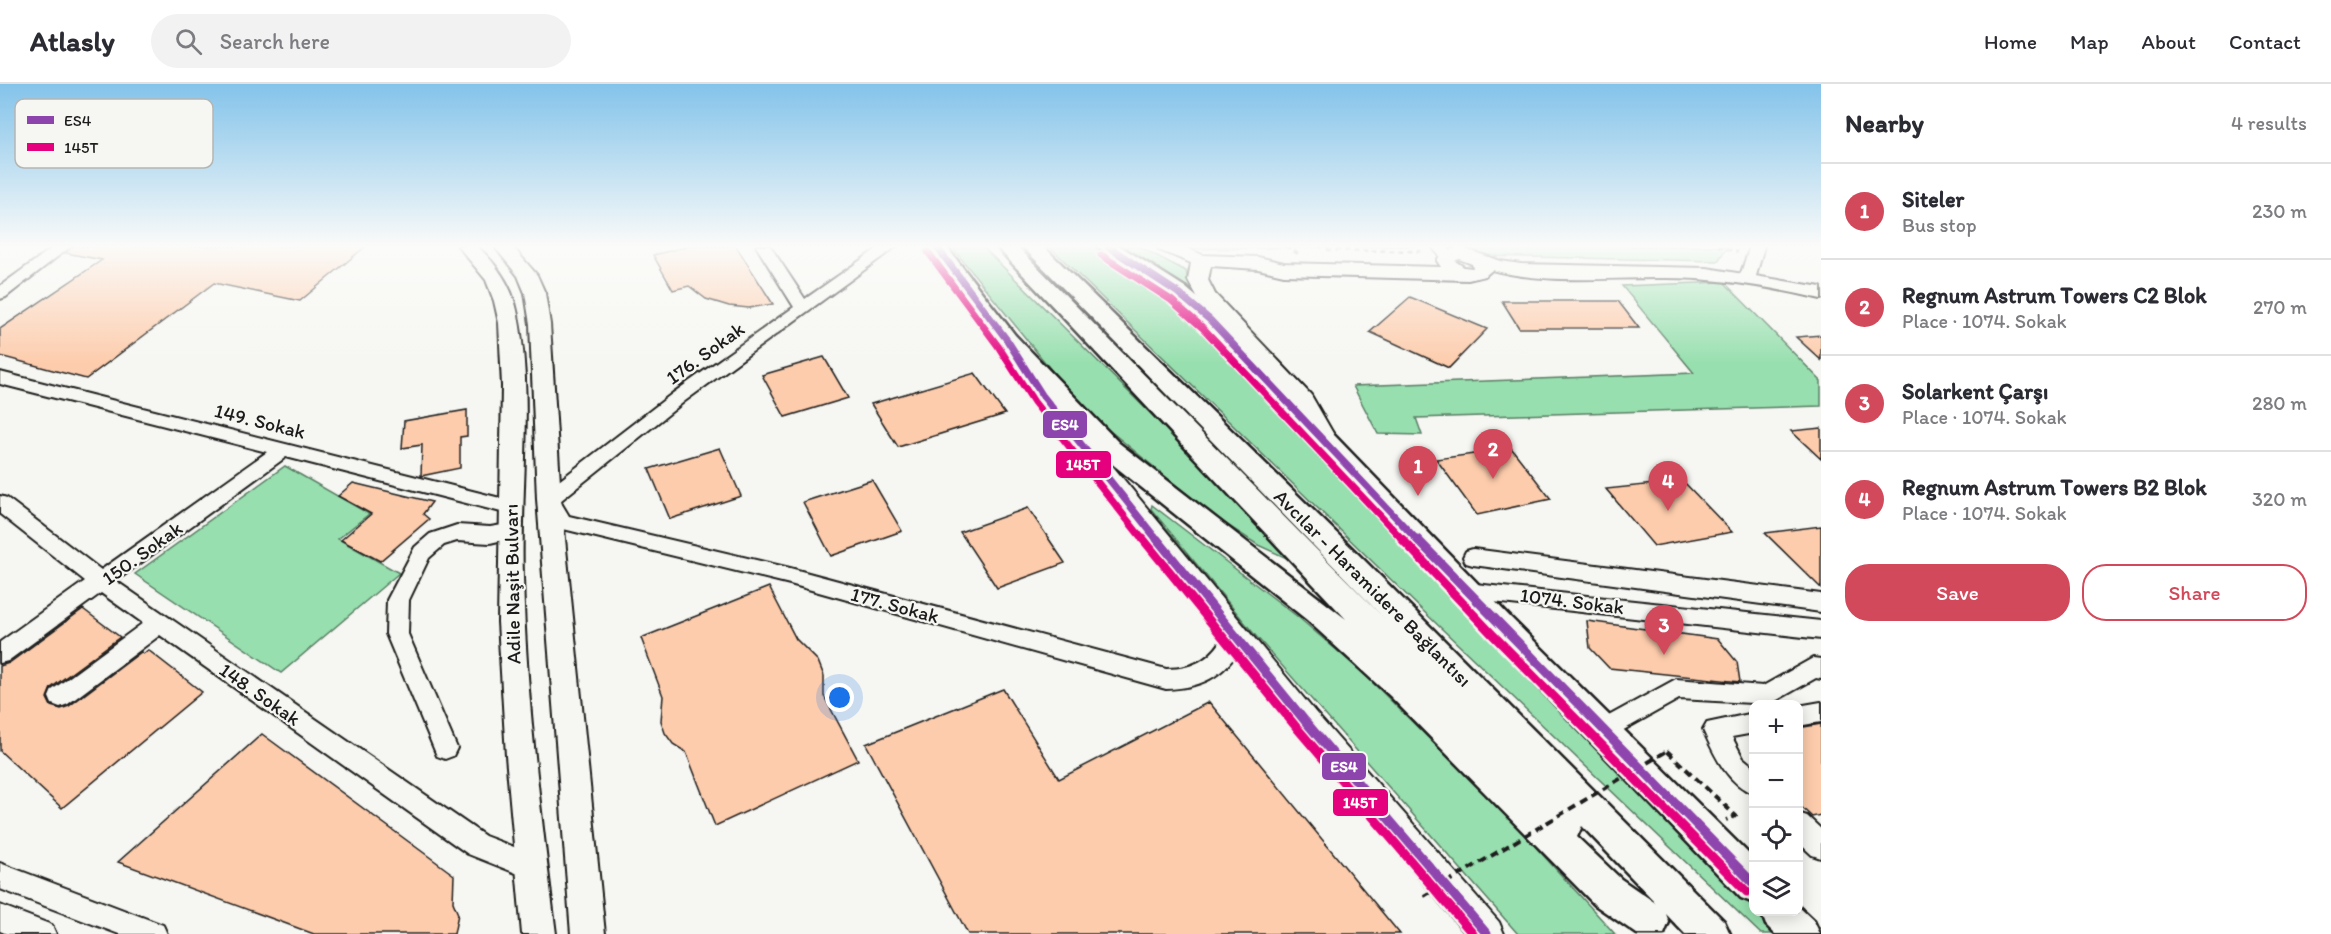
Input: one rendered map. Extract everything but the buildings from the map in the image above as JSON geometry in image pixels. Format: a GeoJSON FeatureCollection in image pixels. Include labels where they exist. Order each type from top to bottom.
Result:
{"type":"FeatureCollection","features":[{"type":"Feature","properties":{"kind":"highway"},"geometry":{"type":"LineString","coordinates":[[966,286],[1007,340],[1110,449],[1317,611],[1401,686],[1608,892],[1657,928]]}},
{"type":"Feature","properties":{"kind":"highway","name":"Avcılar - Haramidere Bağlantısı"},"geometry":{"type":"LineString","coordinates":[[1044,286],[1524,781],[1657,928]]}},
{"type":"Feature","properties":{"kind":"highway","name":"Avcılar - Haramidere Bağlantısı"},"geometry":{"type":"LineString","coordinates":[[1072,286],[1354,568],[1711,934]]}},
{"type":"Feature","properties":{"kind":"highway"},"geometry":{"type":"LineString","coordinates":[[1165,286],[1193,305],[1326,440],[1466,591],[1749,880]]}},
{"type":"Feature","properties":{"kind":"highway"},"geometry":{"type":"LineString","coordinates":[[1783,916],[1801,934]]}},
{"type":"Feature","properties":{"kind":"main road","name":"Adile Naşit Bulvarı"},"geometry":{"type":"LineString","coordinates":[[496,286],[505,303],[509,323],[512,442],[509,520],[515,714],[539,934]]}},
{"type":"Feature","properties":{"kind":"main road","name":"Adile Naşit Bulvarı"},"geometry":{"type":"LineString","coordinates":[[531,286],[535,293],[544,376],[549,499],[588,934]]}},
{"type":"Feature","properties":{"kind":"main road"},"geometry":{"type":"LineString","coordinates":[[1201,286],[1206,297],[1303,400],[1326,440]]}},
{"type":"Feature","properties":{"kind":"main road"},"geometry":{"type":"LineString","coordinates":[[1790,286],[1821,293]]}},
{"type":"Feature","properties":{"kind":"main road"},"geometry":{"type":"LineString","coordinates":[[1007,340],[1042,395],[1235,637],[1487,934]]}},
{"type":"Feature","properties":{"kind":"main road"},"geometry":{"type":"LineString","coordinates":[[511,382],[544,376]]}},
{"type":"Feature","properties":{"kind":"main road"},"geometry":{"type":"LineString","coordinates":[[509,520],[549,499]]}},
{"type":"Feature","properties":{"kind":"street"},"geometry":{"type":"LineString","coordinates":[[789,286],[803,308]]}},
{"type":"Feature","properties":{"kind":"street","name":"176. Sokak"},"geometry":{"type":"LineString","coordinates":[[549,499],[679,397],[834,286]]}},
{"type":"Feature","properties":{"kind":"street","name":"149. Sokak"},"geometry":{"type":"LineString","coordinates":[[0,378],[283,450],[509,520]]}},
{"type":"Feature","properties":{"kind":"street","name":"150. Sokak"},"geometry":{"type":"LineString","coordinates":[[0,654],[283,450]]}},
{"type":"Feature","properties":{"kind":"street","name":"177. Sokak"},"geometry":{"type":"LineString","coordinates":[[549,499],[562,522],[790,576],[1166,679],[1187,680],[1213,666],[1230,650],[1235,637]]}},
{"type":"Feature","properties":{"kind":"street","name":"148. Sokak"},"geometry":{"type":"LineString","coordinates":[[0,503],[101,582],[477,845],[531,866]]}},
{"type":"Feature","properties":{"kind":"street"},"geometry":{"type":"LineString","coordinates":[[445,747],[397,633],[398,600],[422,553],[437,539],[457,533],[490,535],[509,520]]}},
{"type":"Feature","properties":{"kind":"street"},"geometry":{"type":"LineString","coordinates":[[1473,557],[1821,603]]}},
{"type":"Feature","properties":{"kind":"street"},"geometry":{"type":"LineString","coordinates":[[1685,585],[1698,615]]}},
{"type":"Feature","properties":{"kind":"street","name":"1074. Sokak"},"geometry":{"type":"LineString","coordinates":[[1466,591],[1821,630]]}},
{"type":"Feature","properties":{"kind":"street"},"geometry":{"type":"LineString","coordinates":[[60,697],[159,623]]}},
{"type":"Feature","properties":{"kind":"street"},"geometry":{"type":"LineString","coordinates":[[1602,731],[1676,689],[1766,696],[1813,668],[1821,669]]}},
{"type":"Feature","properties":{"kind":"street"},"geometry":{"type":"LineString","coordinates":[[1724,693],[1747,724],[1714,730],[1735,766],[1749,779]]}},
{"type":"Feature","properties":{"kind":"street"},"geometry":{"type":"LineString","coordinates":[[1803,715],[1821,712]]}},
{"type":"Feature","properties":{"kind":"street"},"geometry":{"type":"LineString","coordinates":[[1803,830],[1821,846]]}},
{"type":"Feature","properties":{"kind":"street"},"geometry":{"type":"LineString","coordinates":[[0,876],[154,934]]}},
{"type":"Feature","properties":{"kind":"street"},"geometry":{"type":"LineString","coordinates":[[0,918],[43,934]]}},
{"type":"Feature","properties":{"kind":"path"},"geometry":{"type":"LineString","coordinates":[[1424,896],[1667,751],[1725,805]]}},
{"type":"Feature","properties":{"kind":"green space"},"geometry":{"type":"Polygon","coordinates":[[[983,286],[1022,286],[1156,419],[1289,559],[1258,545],[1215,517],[1098,421],[1065,387],[983,286]]]}},
{"type":"Feature","properties":{"kind":"green space"},"geometry":{"type":"Polygon","coordinates":[[[1090,286],[1158,286],[1186,309],[1483,631],[1749,903],[1749,916],[1762,916],[1780,934],[1761,934],[1419,607],[1090,286]]]}},
{"type":"Feature","properties":{"kind":"green space"},"geometry":{"type":"Polygon","coordinates":[[[1177,286],[1190,286],[1197,299],[1177,286]]]}},
{"type":"Feature","properties":{"kind":"green space"},"geometry":{"type":"Polygon","coordinates":[[[1622,286],[1728,286],[1821,381],[1821,406],[1416,418],[1422,435],[1378,434],[1353,386],[1694,373],[1622,286]]]}},
{"type":"Feature","properties":{"kind":"green space"},"geometry":{"type":"Polygon","coordinates":[[[285,466],[369,514],[338,539],[399,573],[281,673],[135,574],[285,466]]]}},
{"type":"Feature","properties":{"kind":"green space"},"geometry":{"type":"Polygon","coordinates":[[[1152,505],[1298,617],[1362,672],[1511,820],[1615,934],[1518,934],[1255,635],[1151,509],[1152,505]]]}},
{"type":"Feature","properties":{"kind":"transit line","name":"145T"},"geometry":{"type":"LineString","coordinates":[[953,286],[998,346],[1034,402],[1116,506],[1297,728],[1473,934]]}},
{"type":"Feature","properties":{"kind":"transit line","name":"ES4"},"geometry":{"type":"LineString","coordinates":[[966,286],[1007,340],[1042,395],[1124,499],[1305,721],[1487,934]]}},
{"type":"Feature","properties":{"kind":"transit line","name":"145T"},"geometry":{"type":"LineString","coordinates":[[1149,286],[1171,300],[1203,328],[1492,634],[1747,892]]}},
{"type":"Feature","properties":{"kind":"transit line","name":"ES4"},"geometry":{"type":"LineString","coordinates":[[1167,286],[1210,320],[1500,627],[1749,879]]}},
{"type":"Feature","properties":{"kind":"place","name":"Regnum Astrum Towers C2 Blok"},"geometry":{"type":"Point","coordinates":[1493,479]}},
{"type":"Feature","properties":{"kind":"place","name":"Siteler"},"geometry":{"type":"Point","coordinates":[1418,496]}},
{"type":"Feature","properties":{"kind":"place","name":"Regnum Astrum Towers B2 Blok"},"geometry":{"type":"Point","coordinates":[1668,511]}},
{"type":"Feature","properties":{"kind":"place","name":"Solarkent Çarşı"},"geometry":{"type":"Point","coordinates":[1664,655]}}]}
